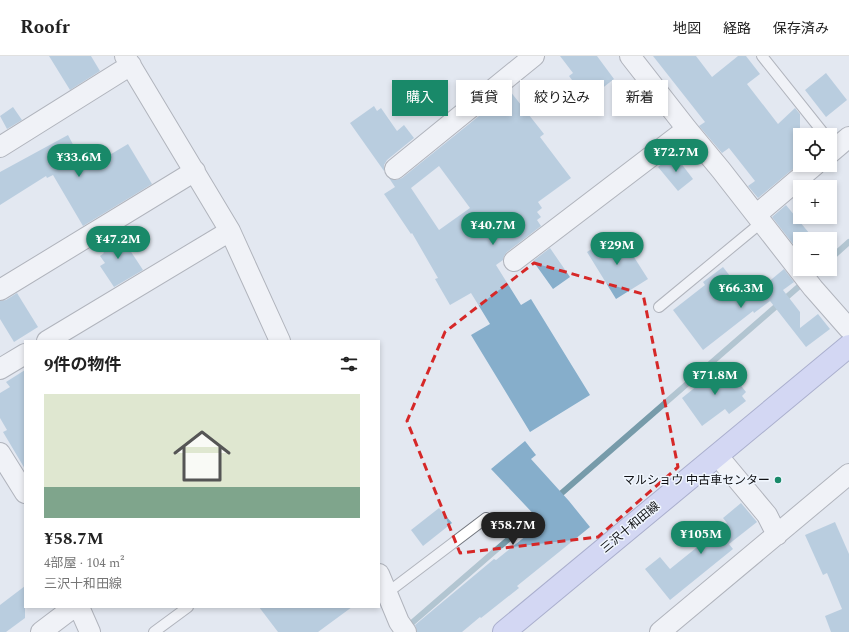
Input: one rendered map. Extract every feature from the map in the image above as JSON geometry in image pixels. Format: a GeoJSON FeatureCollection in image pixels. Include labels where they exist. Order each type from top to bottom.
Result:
{"type":"FeatureCollection","features":[{"type":"Feature","properties":{"kind":"main road","name":"三沢十和田線"},"geometry":{"type":"LineString","coordinates":[[504,632],[849,346]]}},
{"type":"Feature","properties":{"kind":"street"},"geometry":{"type":"LineString","coordinates":[[395,168],[534,56]]}},
{"type":"Feature","properties":{"kind":"street"},"geometry":{"type":"LineString","coordinates":[[630,56],[814,288],[849,329]]}},
{"type":"Feature","properties":{"kind":"street"},"geometry":{"type":"LineString","coordinates":[[0,147],[128,60],[230,230],[280,340]]}},
{"type":"Feature","properties":{"kind":"street"},"geometry":{"type":"LineString","coordinates":[[514,261],[687,129]]}},
{"type":"Feature","properties":{"kind":"street"},"geometry":{"type":"LineString","coordinates":[[0,290],[194,171]]}},
{"type":"Feature","properties":{"kind":"street"},"geometry":{"type":"LineString","coordinates":[[759,218],[808,172]]}},
{"type":"Feature","properties":{"kind":"street"},"geometry":{"type":"LineString","coordinates":[[49,340],[230,230]]}},
{"type":"Feature","properties":{"kind":"street"},"geometry":{"type":"LineString","coordinates":[[0,369],[24,355]]}},
{"type":"Feature","properties":{"kind":"street"},"geometry":{"type":"LineString","coordinates":[[0,454],[24,491]]}},
{"type":"Feature","properties":{"kind":"street"},"geometry":{"type":"LineString","coordinates":[[717,455],[768,514],[777,535]]}},
{"type":"Feature","properties":{"kind":"street"},"geometry":{"type":"LineString","coordinates":[[660,632],[849,474]]}},
{"type":"Feature","properties":{"kind":"street"},"geometry":{"type":"LineString","coordinates":[[380,576],[399,622],[406,632]]}},
{"type":"Feature","properties":{"kind":"street"},"geometry":{"type":"LineString","coordinates":[[41,632],[73,608]]}},
{"type":"Feature","properties":{"kind":"street"},"geometry":{"type":"LineString","coordinates":[[79,608],[90,632]]}},
{"type":"Feature","properties":{"kind":"lane"},"geometry":{"type":"LineString","coordinates":[[762,56],[822,128]]}},
{"type":"Feature","properties":{"kind":"lane"},"geometry":{"type":"LineString","coordinates":[[659,307],[759,218]]}},
{"type":"Feature","properties":{"kind":"lane"},"geometry":{"type":"LineString","coordinates":[[387,592],[486,518]]}},
{"type":"Feature","properties":{"kind":"lane"},"geometry":{"type":"LineString","coordinates":[[154,632],[187,608]]}},
{"type":"Feature","properties":{"kind":"highlighted area"},"geometry":{"type":"Polygon","coordinates":[[[534,263],[643,294],[678,467],[598,537],[460,553],[407,421],[445,332],[534,263]]]}},
{"type":"Feature","properties":{"kind":"building"},"geometry":{"type":"Polygon","coordinates":[[[49,56],[91,56],[100,71],[70,90],[49,56]]]}},
{"type":"Feature","properties":{"kind":"building"},"geometry":{"type":"Polygon","coordinates":[[[560,56],[597,56],[614,79],[604,87],[604,80],[572,80],[569,76],[573,73],[560,56]]]}},
{"type":"Feature","properties":{"kind":"building"},"geometry":{"type":"Polygon","coordinates":[[[653,56],[696,56],[712,77],[738,56],[746,56],[760,74],[747,84],[778,124],[795,108],[800,114],[800,128],[793,128],[793,169],[758,198],[748,186],[755,181],[729,148],[722,153],[699,126],[705,122],[653,56]]]}},
{"type":"Feature","properties":{"kind":"building"},"geometry":{"type":"Polygon","coordinates":[[[826,73],[847,100],[826,117],[805,90],[826,73]]]}},
{"type":"Feature","properties":{"kind":"building"},"geometry":{"type":"Polygon","coordinates":[[[512,94],[520,104],[520,116],[530,116],[544,134],[540,137],[571,178],[538,202],[542,208],[537,212],[541,217],[537,220],[541,226],[507,252],[503,260],[496,265],[521,305],[531,299],[590,395],[530,432],[471,335],[490,324],[471,293],[450,305],[435,279],[438,278],[412,233],[411,234],[384,194],[395,187],[389,178],[396,180],[402,178],[479,116],[512,116],[512,94]],[[439,166],[411,188],[439,230],[470,208],[439,166]]]}},
{"type":"Feature","properties":{"kind":"building"},"geometry":{"type":"Polygon","coordinates":[[[374,106],[377,111],[381,108],[397,131],[404,125],[414,138],[387,160],[384,165],[384,171],[350,123],[374,106]]]}},
{"type":"Feature","properties":{"kind":"building"},"geometry":{"type":"Polygon","coordinates":[[[13,107],[22,120],[7,129],[0,116],[13,107]]]}},
{"type":"Feature","properties":{"kind":"building"},"geometry":{"type":"Polygon","coordinates":[[[68,135],[86,169],[128,144],[152,184],[83,226],[53,175],[47,178],[46,176],[0,205],[0,172],[68,135]]]}},
{"type":"Feature","properties":{"kind":"building"},"geometry":{"type":"Polygon","coordinates":[[[674,154],[693,179],[678,191],[658,167],[674,154]]]}},
{"type":"Feature","properties":{"kind":"building"},"geometry":{"type":"Polygon","coordinates":[[[786,205],[793,214],[793,224],[802,224],[808,232],[793,232],[793,244],[772,217],[786,205]]]}},
{"type":"Feature","properties":{"kind":"building"},"geometry":{"type":"Polygon","coordinates":[[[118,232],[143,270],[114,287],[100,266],[105,263],[100,256],[104,253],[98,244],[118,232]]]}},
{"type":"Feature","properties":{"kind":"building"},"geometry":{"type":"Polygon","coordinates":[[[618,232],[648,279],[616,299],[587,252],[618,232]]]}},
{"type":"Feature","properties":{"kind":"building"},"geometry":{"type":"Polygon","coordinates":[[[550,248],[570,277],[553,289],[533,261],[550,248]]]}},
{"type":"Feature","properties":{"kind":"building"},"geometry":{"type":"Polygon","coordinates":[[[723,267],[748,299],[784,269],[794,282],[783,290],[800,312],[800,328],[818,314],[830,329],[806,347],[770,301],[754,313],[753,311],[703,350],[673,310],[705,285],[703,282],[723,267]]]}},
{"type":"Feature","properties":{"kind":"building"},"geometry":{"type":"Polygon","coordinates":[[[17,293],[38,327],[14,342],[0,319],[0,301],[6,300],[17,293]]]}},
{"type":"Feature","properties":{"kind":"building"},"geometry":{"type":"Polygon","coordinates":[[[724,364],[746,392],[742,396],[746,401],[729,414],[725,409],[702,426],[682,398],[724,364]]]}},
{"type":"Feature","properties":{"kind":"building"},"geometry":{"type":"Polygon","coordinates":[[[24,371],[24,467],[3,432],[7,430],[0,418],[0,393],[10,387],[6,382],[24,371]]]}},
{"type":"Feature","properties":{"kind":"building"},"geometry":{"type":"Polygon","coordinates":[[[525,441],[536,455],[531,459],[590,527],[517,586],[519,588],[462,632],[417,632],[415,625],[494,559],[496,560],[542,523],[491,469],[525,441]]]}},
{"type":"Feature","properties":{"kind":"building"},"geometry":{"type":"Polygon","coordinates":[[[741,503],[757,522],[729,544],[733,549],[670,600],[645,569],[660,557],[670,569],[727,523],[723,518],[741,503]]]}},
{"type":"Feature","properties":{"kind":"building"},"geometry":{"type":"Polygon","coordinates":[[[439,508],[452,523],[423,546],[411,530],[439,508]]]}},
{"type":"Feature","properties":{"kind":"building"},"geometry":{"type":"Polygon","coordinates":[[[835,522],[849,554],[849,632],[831,632],[825,616],[842,609],[827,573],[823,575],[805,535],[835,522]]]}},
{"type":"Feature","properties":{"kind":"building"},"geometry":{"type":"Polygon","coordinates":[[[24,587],[25,618],[6,632],[0,632],[0,605],[24,587]]]}},
{"type":"Feature","properties":{"kind":"building"},"geometry":{"type":"Polygon","coordinates":[[[260,608],[351,608],[318,632],[278,632],[260,608]]]}},
{"type":"Feature","properties":{"kind":"waterway"},"geometry":{"type":"LineString","coordinates":[[837,253],[849,242]]}},
{"type":"Feature","properties":{"kind":"waterway"},"geometry":{"type":"LineString","coordinates":[[556,498],[811,276]]}},
{"type":"Feature","properties":{"kind":"waterway"},"geometry":{"type":"LineString","coordinates":[[406,628],[541,511]]}},
{"type":"Feature","properties":{"kind":"place","name":"マルショウ 中古車センター"},"geometry":{"type":"Point","coordinates":[778,480]}}]}
